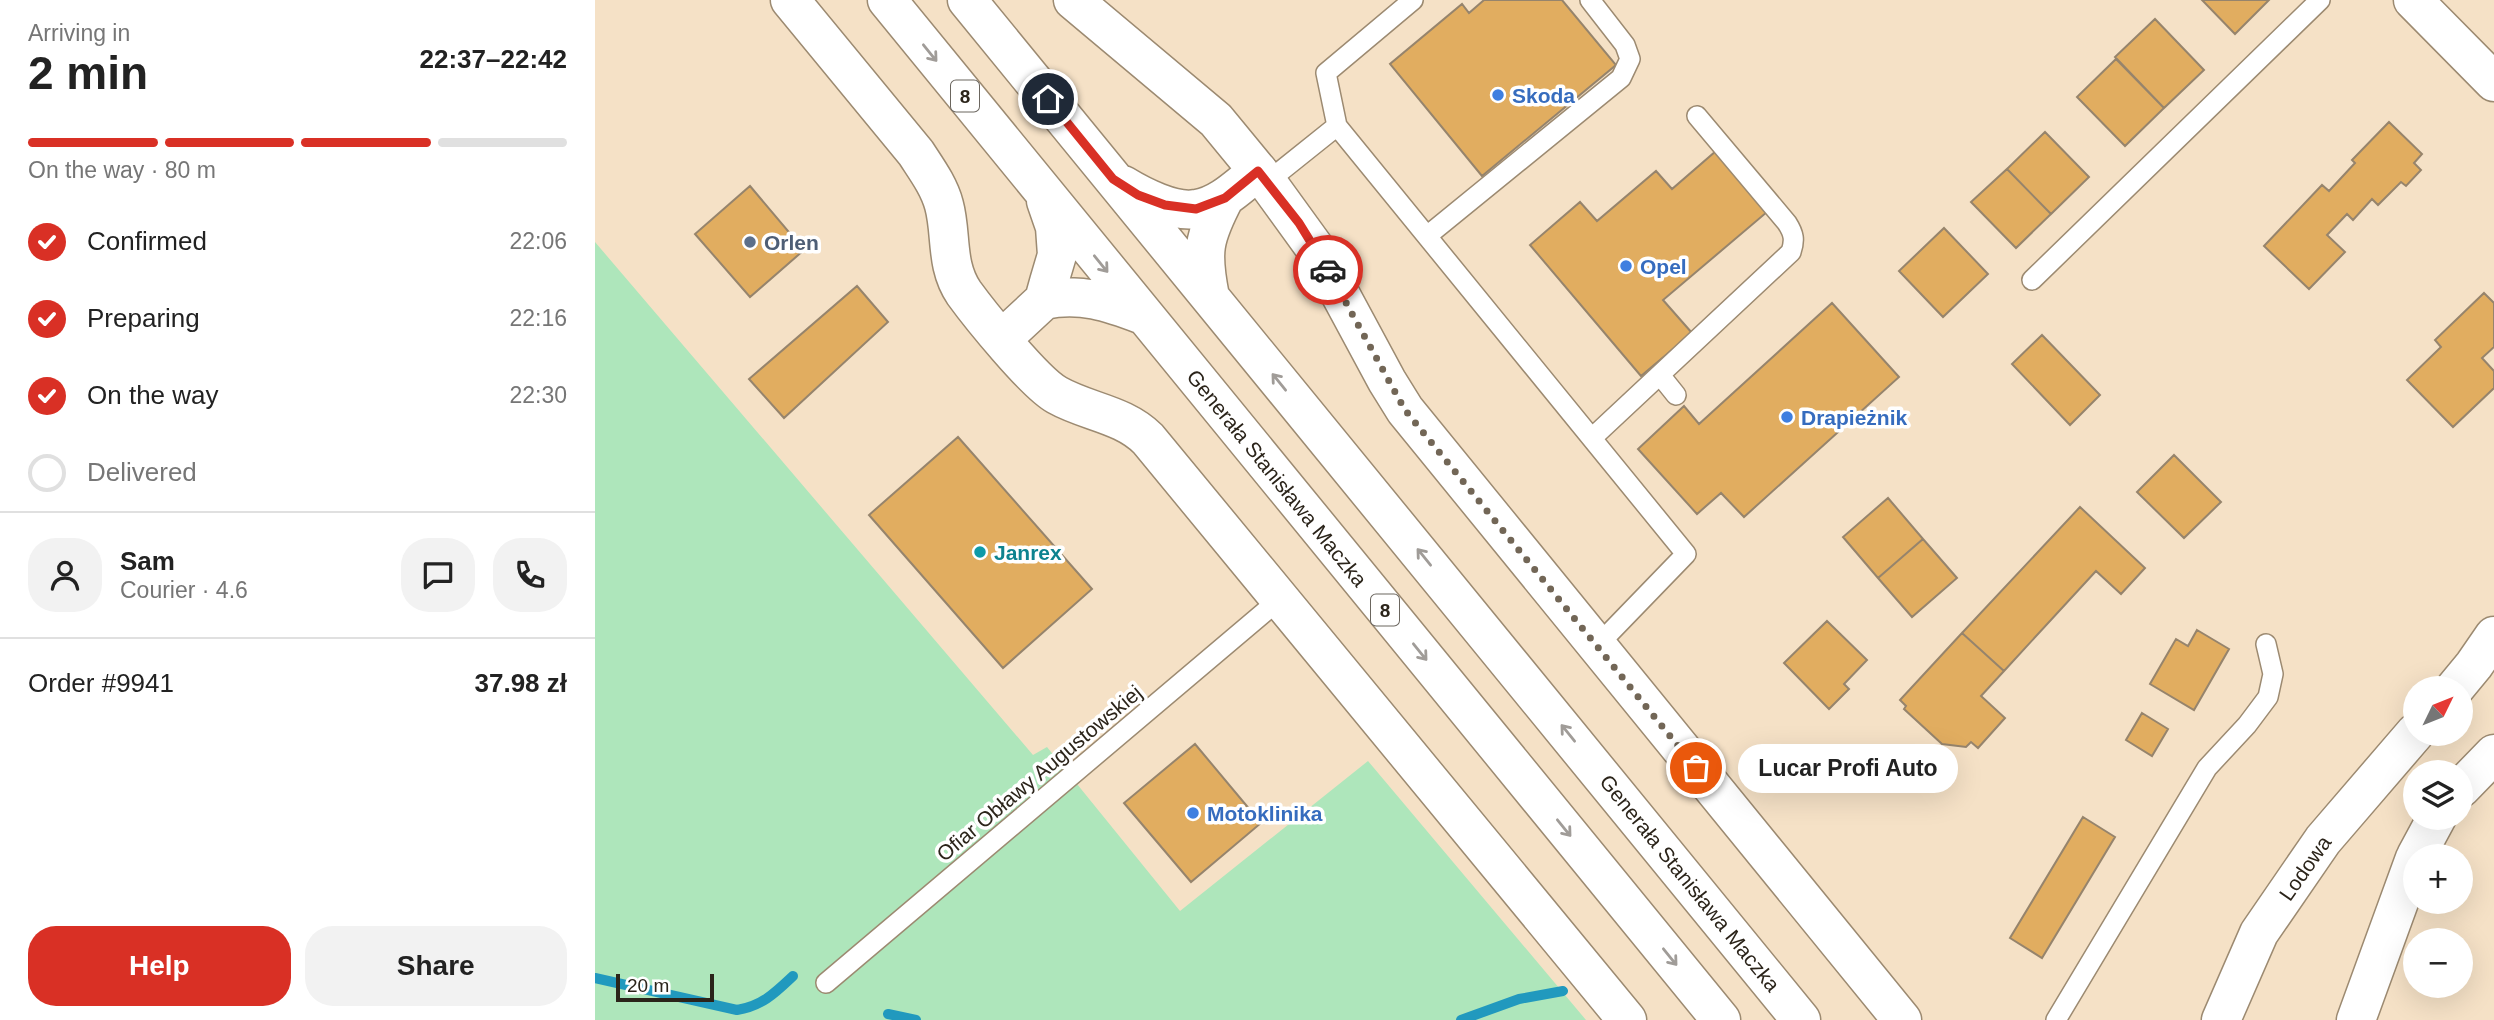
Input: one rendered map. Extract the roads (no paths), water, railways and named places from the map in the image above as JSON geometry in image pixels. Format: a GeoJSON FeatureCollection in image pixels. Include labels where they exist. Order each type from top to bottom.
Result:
{"type":"FeatureCollection","features":[{"type":"Feature","properties":{"kind":"main road"},"geometry":{"type":"LineString","coordinates":[[790,0],[916,153],[932,177],[945,208],[953,270],[963,291],[1002,339],[1054,394],[1128,423],[1139,430],[1627,1020]]}},
{"type":"Feature","properties":{"kind":"main road","name":"Generała Stanisława Maczka"},"geometry":{"type":"LineString","coordinates":[[887,0],[1721,1020]]}},
{"type":"Feature","properties":{"kind":"main road","name":"Generała Stanisława Maczka"},"geometry":{"type":"LineString","coordinates":[[967,0],[1801,1020]]}},
{"type":"Feature","properties":{"kind":"main road"},"geometry":{"type":"LineString","coordinates":[[1073,0],[1210,115],[1263,177],[1317,251],[1405,410],[1902,1020]]}},
{"type":"Feature","properties":{"kind":"main road"},"geometry":{"type":"LineString","coordinates":[[2413,0],[2494,82]]}},
{"type":"Feature","properties":{"kind":"main road"},"geometry":{"type":"LineString","coordinates":[[1113,179],[1138,195],[1165,205],[1196,209],[1225,198],[1263,177]]}},
{"type":"Feature","properties":{"kind":"main road"},"geometry":{"type":"LineString","coordinates":[[1002,339],[1044,299],[1057,255],[1055,226],[1043,192]]}},
{"type":"Feature","properties":{"kind":"main road"},"geometry":{"type":"LineString","coordinates":[[1210,298],[1203,262],[1210,226],[1225,198]]}},
{"type":"Feature","properties":{"kind":"main road"},"geometry":{"type":"LineString","coordinates":[[1044,299],[1086,296],[1143,315]]}},
{"type":"Feature","properties":{"kind":"main road"},"geometry":{"type":"LineString","coordinates":[[2465,676],[2494,636]]}},
{"type":"Feature","properties":{"kind":"main road","name":"Lodowa"},"geometry":{"type":"LineString","coordinates":[[2221,1020],[2259,933],[2323,840],[2404,746]]}},
{"type":"Feature","properties":{"kind":"main road"},"geometry":{"type":"LineString","coordinates":[[2473,776],[2494,754]]}},
{"type":"Feature","properties":{"kind":"main road"},"geometry":{"type":"LineString","coordinates":[[2357,1020],[2403,891]]}},
{"type":"Feature","properties":{"kind":"lane"},"geometry":{"type":"LineString","coordinates":[[1413,0],[1326,73],[1337,126],[1686,554],[1596,646]]}},
{"type":"Feature","properties":{"kind":"lane"},"geometry":{"type":"LineString","coordinates":[[1427,236],[1621,78],[1630,59],[1625,45],[1590,0]]}},
{"type":"Feature","properties":{"kind":"lane"},"geometry":{"type":"LineString","coordinates":[[2032,280],[2320,0]]}},
{"type":"Feature","properties":{"kind":"lane"},"geometry":{"type":"LineString","coordinates":[[1592,439],[1791,252],[1794,243],[1793,232],[1787,223],[1697,116]]}},
{"type":"Feature","properties":{"kind":"lane"},"geometry":{"type":"LineString","coordinates":[[1263,177],[1337,126]]}},
{"type":"Feature","properties":{"kind":"lane"},"geometry":{"type":"LineString","coordinates":[[1660,375],[1677,395]]}},
{"type":"Feature","properties":{"kind":"lane","name":"Ofiar Obławy Augustowskiej"},"geometry":{"type":"LineString","coordinates":[[826,983],[1280,598]]}},
{"type":"Feature","properties":{"kind":"lane"},"geometry":{"type":"LineString","coordinates":[[2056,1020],[2207,768],[2247,725],[2268,697],[2273,674],[2266,644]]}},
{"type":"Feature","properties":{"kind":"waterway"},"geometry":{"type":"LineString","coordinates":[[595,978],[737,1010],[761,1002],[793,976]]}},
{"type":"Feature","properties":{"kind":"waterway"},"geometry":{"type":"LineString","coordinates":[[1461,1020],[1519,999],[1563,991]]}},
{"type":"Feature","properties":{"kind":"waterway"},"geometry":{"type":"LineString","coordinates":[[888,1014],[916,1020]]}},
{"type":"Feature","properties":{"kind":"place","name":"Skoda"},"geometry":{"type":"Point","coordinates":[1498,95]}},
{"type":"Feature","properties":{"kind":"place","name":"Orlen"},"geometry":{"type":"Point","coordinates":[750,242]}},
{"type":"Feature","properties":{"kind":"place","name":"Opel"},"geometry":{"type":"Point","coordinates":[1626,266]}},
{"type":"Feature","properties":{"kind":"place","name":"Drapieżnik"},"geometry":{"type":"Point","coordinates":[1787,417]}},
{"type":"Feature","properties":{"kind":"place","name":"Janrex"},"geometry":{"type":"Point","coordinates":[980,552]}},
{"type":"Feature","properties":{"kind":"place","name":"Lucar Profi Auto"},"geometry":{"type":"Point","coordinates":[1696,768]}},
{"type":"Feature","properties":{"kind":"place","name":"Motoklinika"},"geometry":{"type":"Point","coordinates":[1193,813]}}]}
